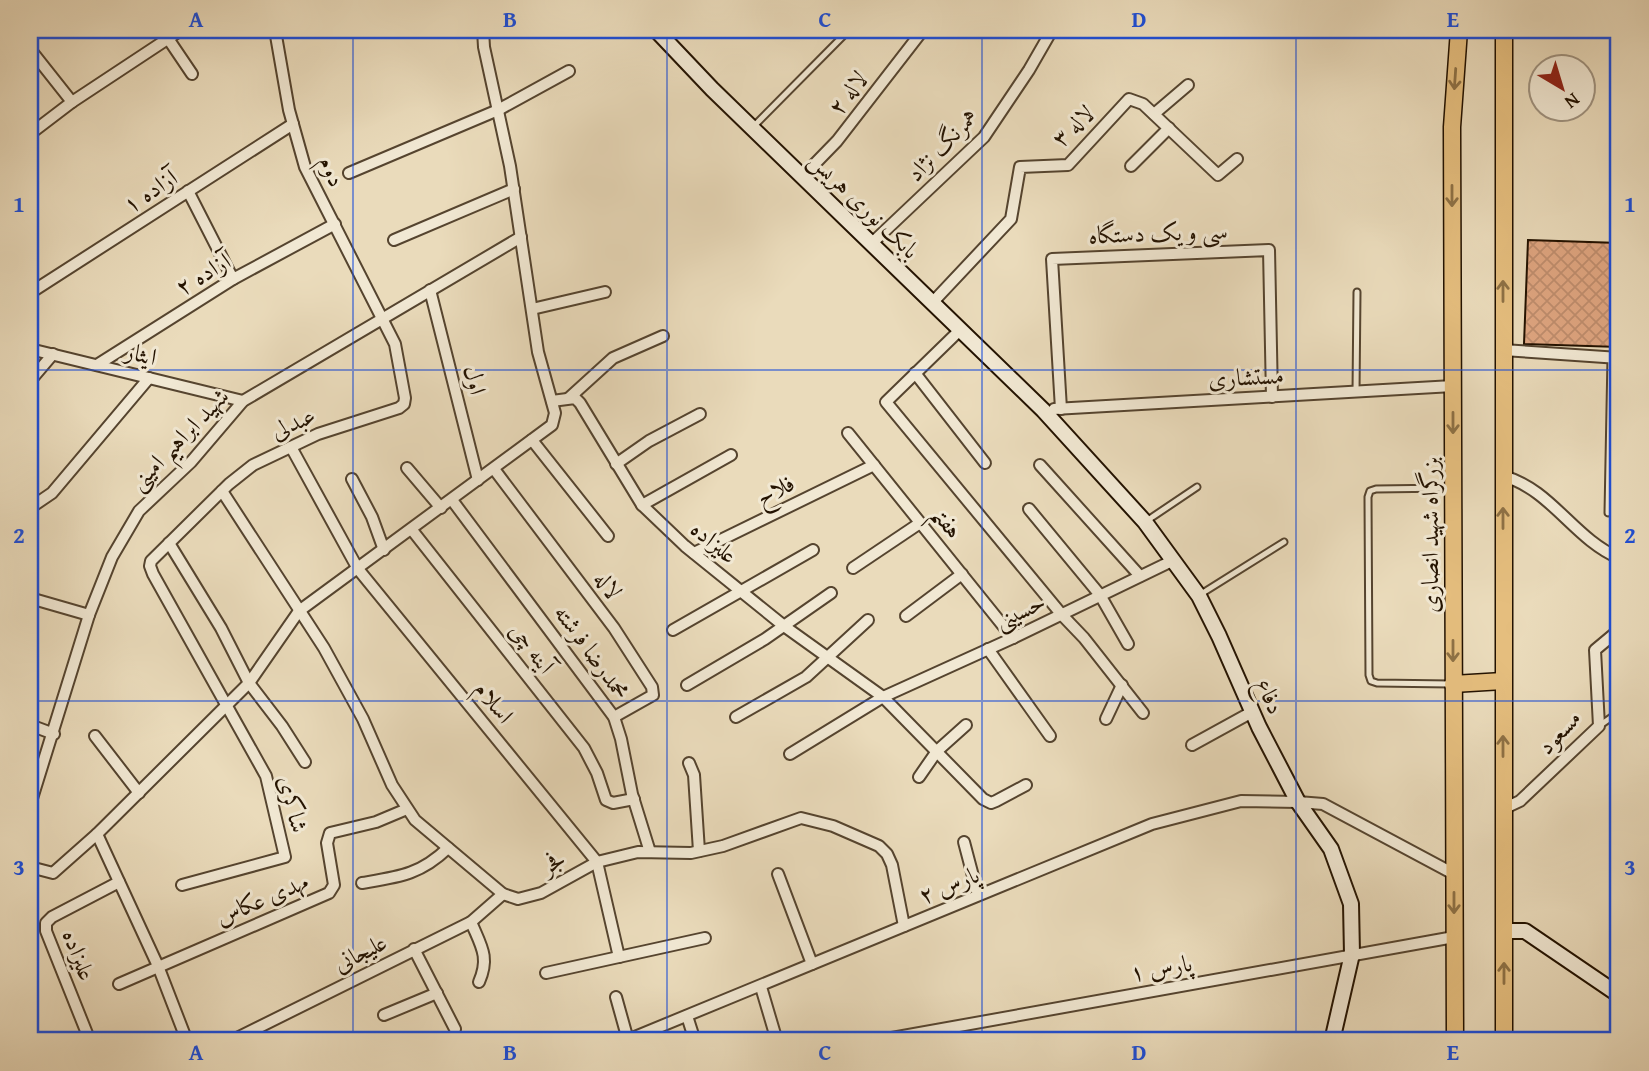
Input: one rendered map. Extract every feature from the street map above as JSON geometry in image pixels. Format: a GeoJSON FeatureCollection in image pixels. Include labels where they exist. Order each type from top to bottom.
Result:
{"type":"FeatureCollection","features":[{"type":"Feature","properties":{"kind":"main road","name":"بزرگراه شهید انصاری"},"geometry":{"type":"LineString","coordinates":[[1455,1041],[1452,127],[1459,30]]}},
{"type":"Feature","properties":{"kind":"main road"},"geometry":{"type":"LineString","coordinates":[[1504,30],[1504,1041]]}},
{"type":"Feature","properties":{"kind":"main road","name":"بابک نوری هریس"},"geometry":{"type":"LineString","coordinates":[[660,31],[751,128],[1043,410]]}},
{"type":"Feature","properties":{"kind":"main road","name":"دفاع"},"geometry":{"type":"LineString","coordinates":[[1043,410],[1144,522],[1199,596],[1252,712],[1298,802],[1331,849],[1351,904],[1352,954],[1332,1041]]}},
{"type":"Feature","properties":{"kind":"main road"},"geometry":{"type":"LineString","coordinates":[[1453,684],[1503,681]]}},
{"type":"Feature","properties":{"kind":"main road"},"geometry":{"type":"LineString","coordinates":[[1504,930],[1525,931],[1619,995]]}},
{"type":"Feature","properties":{"kind":"street"},"geometry":{"type":"LineString","coordinates":[[30,134],[72,102],[181,30]]}},
{"type":"Feature","properties":{"kind":"street","name":"دوم"},"geometry":{"type":"LineString","coordinates":[[275,30],[293,124],[306,167],[383,318]]}},
{"type":"Feature","properties":{"kind":"street"},"geometry":{"type":"LineString","coordinates":[[30,867],[53,873],[97,834],[249,682],[299,611],[552,425],[555,413],[538,352],[514,189],[484,47],[483,30]]}},
{"type":"Feature","properties":{"kind":"street","name":"لاله ۲"},"geometry":{"type":"LineString","coordinates":[[802,177],[837,141],[923,30]]}},
{"type":"Feature","properties":{"kind":"street","name":"همرنگ نژاد"},"geometry":{"type":"LineString","coordinates":[[871,244],[984,137],[1052,30]]}},
{"type":"Feature","properties":{"kind":"street"},"geometry":{"type":"LineString","coordinates":[[167,37],[192,74]]}},
{"type":"Feature","properties":{"kind":"street"},"geometry":{"type":"LineString","coordinates":[[30,49],[72,102]]}},
{"type":"Feature","properties":{"kind":"street"},"geometry":{"type":"LineString","coordinates":[[349,173],[498,110],[569,71]]}},
{"type":"Feature","properties":{"kind":"street"},"geometry":{"type":"LineString","coordinates":[[1154,114],[1188,85]]}},
{"type":"Feature","properties":{"kind":"street","name":"لاله ۳"},"geometry":{"type":"LineString","coordinates":[[932,303],[1011,219],[1020,167],[1068,165],[1129,99],[1143,104],[1218,175],[1237,159]]}},
{"type":"Feature","properties":{"kind":"street","name":"آزاده ۱"},"geometry":{"type":"LineString","coordinates":[[30,293],[293,124]]}},
{"type":"Feature","properties":{"kind":"street"},"geometry":{"type":"LineString","coordinates":[[1130,166],[1169,128]]}},
{"type":"Feature","properties":{"kind":"street"},"geometry":{"type":"LineString","coordinates":[[394,240],[514,189]]}},
{"type":"Feature","properties":{"kind":"street"},"geometry":{"type":"LineString","coordinates":[[188,191],[233,279]]}},
{"type":"Feature","properties":{"kind":"street","name":"آزاده ۲"},"geometry":{"type":"LineString","coordinates":[[97,365],[233,279],[335,224]]}},
{"type":"Feature","properties":{"kind":"street","name":"شهید ابراهیم امینی"},"geometry":{"type":"LineString","coordinates":[[30,806],[89,615],[111,557],[139,511],[191,461],[243,401],[521,237]]}},
{"type":"Feature","properties":{"kind":"street","name":"سی و یک دستگاه"},"geometry":{"type":"LineString","coordinates":[[1061,409],[1052,259],[1269,250],[1272,397]]}},
{"type":"Feature","properties":{"kind":"street","name":"اول"},"geometry":{"type":"LineString","coordinates":[[430,290],[478,480]]}},
{"type":"Feature","properties":{"kind":"street"},"geometry":{"type":"LineString","coordinates":[[532,309],[605,292]]}},
{"type":"Feature","properties":{"kind":"street","name":"عبدلی"},"geometry":{"type":"LineString","coordinates":[[227,706],[150,566],[151,561],[222,491],[253,465],[318,434],[399,408],[404,404],[395,344],[383,318]]}},
{"type":"Feature","properties":{"kind":"street"},"geometry":{"type":"LineString","coordinates":[[960,330],[886,402],[1084,638],[1143,713]]}},
{"type":"Feature","properties":{"kind":"street"},"geometry":{"type":"LineString","coordinates":[[552,401],[569,398],[613,358],[663,336]]}},
{"type":"Feature","properties":{"kind":"street","name":"ایثار"},"geometry":{"type":"LineString","coordinates":[[30,349],[243,401]]}},
{"type":"Feature","properties":{"kind":"street"},"geometry":{"type":"LineString","coordinates":[[1503,350],[1615,357]]}},
{"type":"Feature","properties":{"kind":"street"},"geometry":{"type":"LineString","coordinates":[[30,381],[53,354]]}},
{"type":"Feature","properties":{"kind":"street"},"geometry":{"type":"LineString","coordinates":[[915,373],[985,463]]}},
{"type":"Feature","properties":{"kind":"street"},"geometry":{"type":"LineString","coordinates":[[30,508],[52,493],[149,378]]}},
{"type":"Feature","properties":{"kind":"street","name":"مستشاری"},"geometry":{"type":"LineString","coordinates":[[1043,410],[1453,386]]}},
{"type":"Feature","properties":{"kind":"street","name":"علیزاده"},"geometry":{"type":"LineString","coordinates":[[569,398],[580,402],[642,505],[694,553],[784,626],[883,697],[910,724]]}},
{"type":"Feature","properties":{"kind":"street"},"geometry":{"type":"LineString","coordinates":[[616,464],[649,441],[700,414]]}},
{"type":"Feature","properties":{"kind":"street","name":"هفتم"},"geometry":{"type":"LineString","coordinates":[[848,433],[1013,638]]}},
{"type":"Feature","properties":{"kind":"street"},"geometry":{"type":"LineString","coordinates":[[532,440],[608,536]]}},
{"type":"Feature","properties":{"kind":"street","name":"اسلام"},"geometry":{"type":"LineString","coordinates":[[291,447],[358,569],[597,862]]}},
{"type":"Feature","properties":{"kind":"street"},"geometry":{"type":"LineString","coordinates":[[642,505],[731,455]]}},
{"type":"Feature","properties":{"kind":"street","name":"فلاح"},"geometry":{"type":"LineString","coordinates":[[694,553],[874,464]]}},
{"type":"Feature","properties":{"kind":"street"},"geometry":{"type":"LineString","coordinates":[[1040,465],[1140,576]]}},
{"type":"Feature","properties":{"kind":"street"},"geometry":{"type":"LineString","coordinates":[[407,468],[441,508]]}},
{"type":"Feature","properties":{"kind":"street","name":"لاله"},"geometry":{"type":"LineString","coordinates":[[494,469],[614,628],[652,688],[653,695],[614,717]]}},
{"type":"Feature","properties":{"kind":"street"},"geometry":{"type":"LineString","coordinates":[[1503,475],[1535,490],[1586,539],[1619,558]]}},
{"type":"Feature","properties":{"kind":"street"},"geometry":{"type":"LineString","coordinates":[[352,479],[372,517],[384,550]]}},
{"type":"Feature","properties":{"kind":"street"},"geometry":{"type":"LineString","coordinates":[[222,491],[324,648],[363,719],[392,785],[407,809],[415,820],[503,894]]}},
{"type":"Feature","properties":{"kind":"street","name":"محمدرضا فرشته"},"geometry":{"type":"LineString","coordinates":[[452,500],[614,717],[650,852]]}},
{"type":"Feature","properties":{"kind":"street"},"geometry":{"type":"LineString","coordinates":[[1029,509],[1100,595],[1128,644]]}},
{"type":"Feature","properties":{"kind":"street"},"geometry":{"type":"LineString","coordinates":[[853,568],[920,523]]}},
{"type":"Feature","properties":{"kind":"street","name":"آینه چی"},"geometry":{"type":"LineString","coordinates":[[412,530],[583,748],[597,773],[606,800],[613,803],[634,799]]}},
{"type":"Feature","properties":{"kind":"street"},"geometry":{"type":"LineString","coordinates":[[169,543],[221,628],[249,682],[305,762]]}},
{"type":"Feature","properties":{"kind":"street"},"geometry":{"type":"LineString","coordinates":[[673,630],[813,550]]}},
{"type":"Feature","properties":{"kind":"street","name":"حسینی"},"geometry":{"type":"LineString","coordinates":[[883,697],[1174,560]]}},
{"type":"Feature","properties":{"kind":"street"},"geometry":{"type":"LineString","coordinates":[[906,615],[961,574]]}},
{"type":"Feature","properties":{"kind":"street"},"geometry":{"type":"LineString","coordinates":[[687,685],[784,626],[831,593]]}},
{"type":"Feature","properties":{"kind":"street"},"geometry":{"type":"LineString","coordinates":[[30,598],[89,615]]}},
{"type":"Feature","properties":{"kind":"street"},"geometry":{"type":"LineString","coordinates":[[736,717],[806,677],[868,620]]}},
{"type":"Feature","properties":{"kind":"street","name":"مسعود"},"geometry":{"type":"LineString","coordinates":[[1503,809],[1521,801],[1600,726],[1595,650],[1619,630]]}},
{"type":"Feature","properties":{"kind":"street"},"geometry":{"type":"LineString","coordinates":[[988,649],[1050,736]]}},
{"type":"Feature","properties":{"kind":"street"},"geometry":{"type":"LineString","coordinates":[[1106,719],[1122,685]]}},
{"type":"Feature","properties":{"kind":"street"},"geometry":{"type":"LineString","coordinates":[[790,754],[883,697]]}},
{"type":"Feature","properties":{"kind":"street","name":"شاکری"},"geometry":{"type":"LineString","coordinates":[[182,885],[285,857],[266,776],[227,706]]}},
{"type":"Feature","properties":{"kind":"street","name":"علیزاده"},"geometry":{"type":"LineString","coordinates":[[892,706],[983,799],[990,803],[1026,785]]}},
{"type":"Feature","properties":{"kind":"street"},"geometry":{"type":"LineString","coordinates":[[1192,745],[1252,712]]}},
{"type":"Feature","properties":{"kind":"street"},"geometry":{"type":"LineString","coordinates":[[30,725],[54,734]]}},
{"type":"Feature","properties":{"kind":"street"},"geometry":{"type":"LineString","coordinates":[[919,777],[937,751],[966,725]]}},
{"type":"Feature","properties":{"kind":"street"},"geometry":{"type":"LineString","coordinates":[[95,736],[139,793]]}},
{"type":"Feature","properties":{"kind":"street"},"geometry":{"type":"LineString","coordinates":[[689,763],[694,775],[699,851]]}},
{"type":"Feature","properties":{"kind":"street","name":"پارس ۲"},"geometry":{"type":"LineString","coordinates":[[626,1041],[1152,824],[1241,801],[1323,804],[1454,874]]}},
{"type":"Feature","properties":{"kind":"street","name":"مهدی عکاس"},"geometry":{"type":"LineString","coordinates":[[119,984],[329,893],[334,886],[327,843],[330,833],[376,822],[407,809]]}},
{"type":"Feature","properties":{"kind":"street","name":"فجر"},"geometry":{"type":"LineString","coordinates":[[503,894],[518,899],[541,893],[597,862],[638,852],[699,851],[723,846],[801,818],[833,826],[879,846],[887,854],[892,865],[904,926]]}},
{"type":"Feature","properties":{"kind":"street"},"geometry":{"type":"LineString","coordinates":[[97,834],[158,966],[187,1041]]}},
{"type":"Feature","properties":{"kind":"street"},"geometry":{"type":"LineString","coordinates":[[964,842],[978,895]]}},
{"type":"Feature","properties":{"kind":"street"},"geometry":{"type":"LineString","coordinates":[[362,883],[401,877],[433,863],[448,848]]}},
{"type":"Feature","properties":{"kind":"street"},"geometry":{"type":"LineString","coordinates":[[597,862],[619,957]]}},
{"type":"Feature","properties":{"kind":"street"},"geometry":{"type":"LineString","coordinates":[[778,874],[812,964]]}},
{"type":"Feature","properties":{"kind":"street","name":"علیزاده"},"geometry":{"type":"LineString","coordinates":[[90,1041],[46,931],[46,923],[52,917],[119,882]]}},
{"type":"Feature","properties":{"kind":"street","name":"علیجانی"},"geometry":{"type":"LineString","coordinates":[[231,1041],[471,922],[503,894]]}},
{"type":"Feature","properties":{"kind":"street"},"geometry":{"type":"LineString","coordinates":[[471,922],[485,959],[479,982]]}},
{"type":"Feature","properties":{"kind":"street","name":"پارس ۱"},"geometry":{"type":"LineString","coordinates":[[876,1041],[1454,937]]}},
{"type":"Feature","properties":{"kind":"street"},"geometry":{"type":"LineString","coordinates":[[547,973],[705,938]]}},
{"type":"Feature","properties":{"kind":"street"},"geometry":{"type":"LineString","coordinates":[[415,949],[455,1029]]}},
{"type":"Feature","properties":{"kind":"street"},"geometry":{"type":"LineString","coordinates":[[761,986],[777,1041]]}},
{"type":"Feature","properties":{"kind":"street"},"geometry":{"type":"LineString","coordinates":[[384,1016],[437,993]]}},
{"type":"Feature","properties":{"kind":"street"},"geometry":{"type":"LineString","coordinates":[[616,997],[626,1041]]}},
{"type":"Feature","properties":{"kind":"street"},"geometry":{"type":"LineString","coordinates":[[687,1016],[695,1041]]}},
{"type":"Feature","properties":{"kind":"lane"},"geometry":{"type":"LineString","coordinates":[[751,128],[849,30]]}},
{"type":"Feature","properties":{"kind":"lane"},"geometry":{"type":"LineString","coordinates":[[1356,392],[1357,292]]}},
{"type":"Feature","properties":{"kind":"lane"},"geometry":{"type":"LineString","coordinates":[[1608,513],[1615,357]]}},
{"type":"Feature","properties":{"kind":"lane"},"geometry":{"type":"LineString","coordinates":[[1144,522],[1197,486]]}},
{"type":"Feature","properties":{"kind":"lane"},"geometry":{"type":"LineString","coordinates":[[1453,488],[1370,491],[1368,524],[1371,681],[1453,684]]}},
{"type":"Feature","properties":{"kind":"lane"},"geometry":{"type":"LineString","coordinates":[[1199,596],[1284,542]]}},
{"type":"Feature","properties":{"kind":"lane"},"geometry":{"type":"LineString","coordinates":[[1600,726],[1619,712]]}},
{"type":"Feature","properties":{"kind":"building"},"geometry":{"type":"Polygon","coordinates":[[[1528,240],[1619,243],[1619,347],[1524,344],[1528,240]]]}}]}
